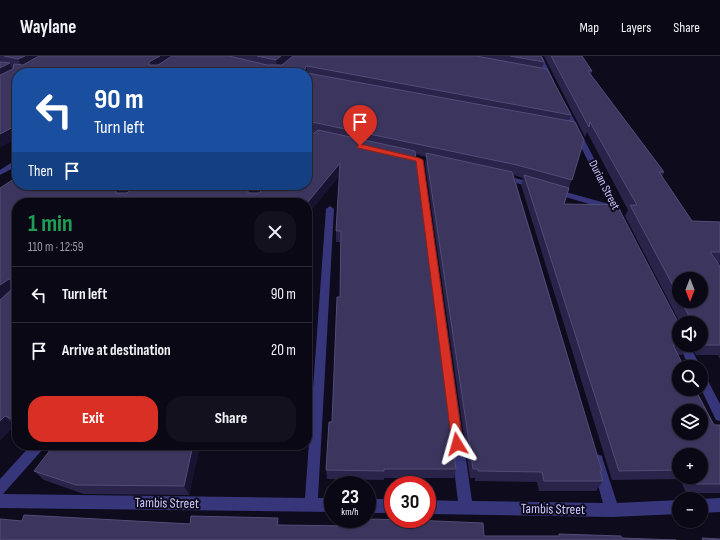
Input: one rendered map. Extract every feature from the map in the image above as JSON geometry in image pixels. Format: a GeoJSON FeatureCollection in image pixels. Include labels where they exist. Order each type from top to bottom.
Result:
{"type":"FeatureCollection","features":[{"type":"Feature","properties":{"kind":"street","name":"Durian Street"},"geometry":{"type":"LineString","coordinates":[[514,179],[617,212],[573,129],[557,92],[544,74],[539,56]]}},
{"type":"Feature","properties":{"kind":"street"},"geometry":{"type":"LineString","coordinates":[[419,160],[466,508]]}},
{"type":"Feature","properties":{"kind":"street"},"geometry":{"type":"LineString","coordinates":[[0,174],[12,166]]}},
{"type":"Feature","properties":{"kind":"street"},"geometry":{"type":"LineString","coordinates":[[492,175],[514,179],[518,194]]}},
{"type":"Feature","properties":{"kind":"street"},"geometry":{"type":"LineString","coordinates":[[311,505],[330,209]]}},
{"type":"Feature","properties":{"kind":"street"},"geometry":{"type":"LineString","coordinates":[[708,392],[720,416]]}},
{"type":"Feature","properties":{"kind":"street"},"geometry":{"type":"LineString","coordinates":[[0,489],[35,450]]}},
{"type":"Feature","properties":{"kind":"street"},"geometry":{"type":"LineString","coordinates":[[594,450],[612,510]]}},
{"type":"Feature","properties":{"kind":"street","name":"Tambis Street"},"geometry":{"type":"LineString","coordinates":[[0,501],[324,505]]}},
{"type":"Feature","properties":{"kind":"street"},"geometry":{"type":"LineString","coordinates":[[708,506],[720,505]]}},
{"type":"Feature","properties":{"kind":"street","name":"Tambis Street"},"geometry":{"type":"LineString","coordinates":[[436,507],[612,510],[672,507]]}},
{"type":"Feature","properties":{"kind":"building"},"geometry":{"type":"Polygon","coordinates":[[[4,56],[25,56],[18,59],[4,56]]]}},
{"type":"Feature","properties":{"kind":"building"},"geometry":{"type":"Polygon","coordinates":[[[39,56],[160,56],[149,62],[149,65],[158,65],[172,56],[229,56],[267,65],[282,65],[293,56],[476,56],[547,69],[571,115],[307,66],[305,68],[13,68],[14,64],[23,65],[39,56]]]}},
{"type":"Feature","properties":{"kind":"building"},"geometry":{"type":"Polygon","coordinates":[[[257,56],[281,56],[276,60],[257,56]]]}},
{"type":"Feature","properties":{"kind":"building"},"geometry":{"type":"Polygon","coordinates":[[[510,56],[541,56],[544,62],[510,56]]]}},
{"type":"Feature","properties":{"kind":"building"},"geometry":{"type":"Polygon","coordinates":[[[551,56],[582,56],[592,71],[588,71],[664,172],[659,172],[692,221],[720,222],[720,252],[710,252],[720,266],[720,345],[708,345],[708,316],[688,316],[685,308],[708,308],[708,272],[672,272],[672,284],[630,205],[637,205],[590,122],[589,127],[551,56]]]}},
{"type":"Feature","properties":{"kind":"building"},"geometry":{"type":"Polygon","coordinates":[[[0,62],[10,63],[0,68],[0,62]]]}},
{"type":"Feature","properties":{"kind":"building"},"geometry":{"type":"Polygon","coordinates":[[[12,69],[12,128],[0,134],[0,75],[12,69]]]}},
{"type":"Feature","properties":{"kind":"building"},"geometry":{"type":"Polygon","coordinates":[[[312,74],[575,122],[584,140],[572,180],[517,165],[312,122],[312,74]]]}},
{"type":"Feature","properties":{"kind":"building"},"geometry":{"type":"Polygon","coordinates":[[[318,130],[415,151],[456,469],[384,469],[384,471],[326,470],[329,422],[332,422],[337,297],[340,297],[341,231],[336,231],[340,163],[311,198],[12,198],[12,419],[5,416],[0,421],[0,300],[11,290],[11,279],[0,285],[0,188],[12,180],[12,190],[117,190],[116,193],[127,193],[131,190],[249,190],[248,193],[259,193],[262,190],[312,190],[312,134],[318,130]]]}},
{"type":"Feature","properties":{"kind":"building"},"geometry":{"type":"Polygon","coordinates":[[[426,153],[512,172],[602,471],[600,471],[603,481],[544,481],[542,472],[478,471],[478,469],[473,469],[426,153]]]}},
{"type":"Feature","properties":{"kind":"building"},"geometry":{"type":"Polygon","coordinates":[[[524,175],[569,188],[564,204],[617,205],[675,316],[672,316],[672,352],[676,352],[680,360],[672,360],[672,396],[699,396],[703,404],[672,404],[672,440],[708,440],[708,414],[714,425],[720,425],[720,484],[708,484],[708,448],[672,448],[672,470],[619,471],[524,175]]]}},
{"type":"Feature","properties":{"kind":"building"},"geometry":{"type":"Polygon","coordinates":[[[50,450],[192,450],[184,486],[76,485],[34,471],[50,450]]]}},
{"type":"Feature","properties":{"kind":"building"},"geometry":{"type":"Polygon","coordinates":[[[24,515],[190,524],[191,516],[278,518],[277,525],[324,526],[324,528],[376,528],[376,519],[384,520],[384,528],[436,528],[436,521],[483,523],[484,536],[559,536],[559,534],[676,540],[0,540],[0,519],[22,521],[24,515]]]}},
{"type":"Feature","properties":{"kind":"building"},"geometry":{"type":"Polygon","coordinates":[[[702,538],[720,539],[720,540],[703,540],[702,538]]]}},
{"type":"Feature","properties":{"kind":"route"},"geometry":{"type":"LineString","coordinates":[[360,146],[419,160],[457,444]]}}]}
